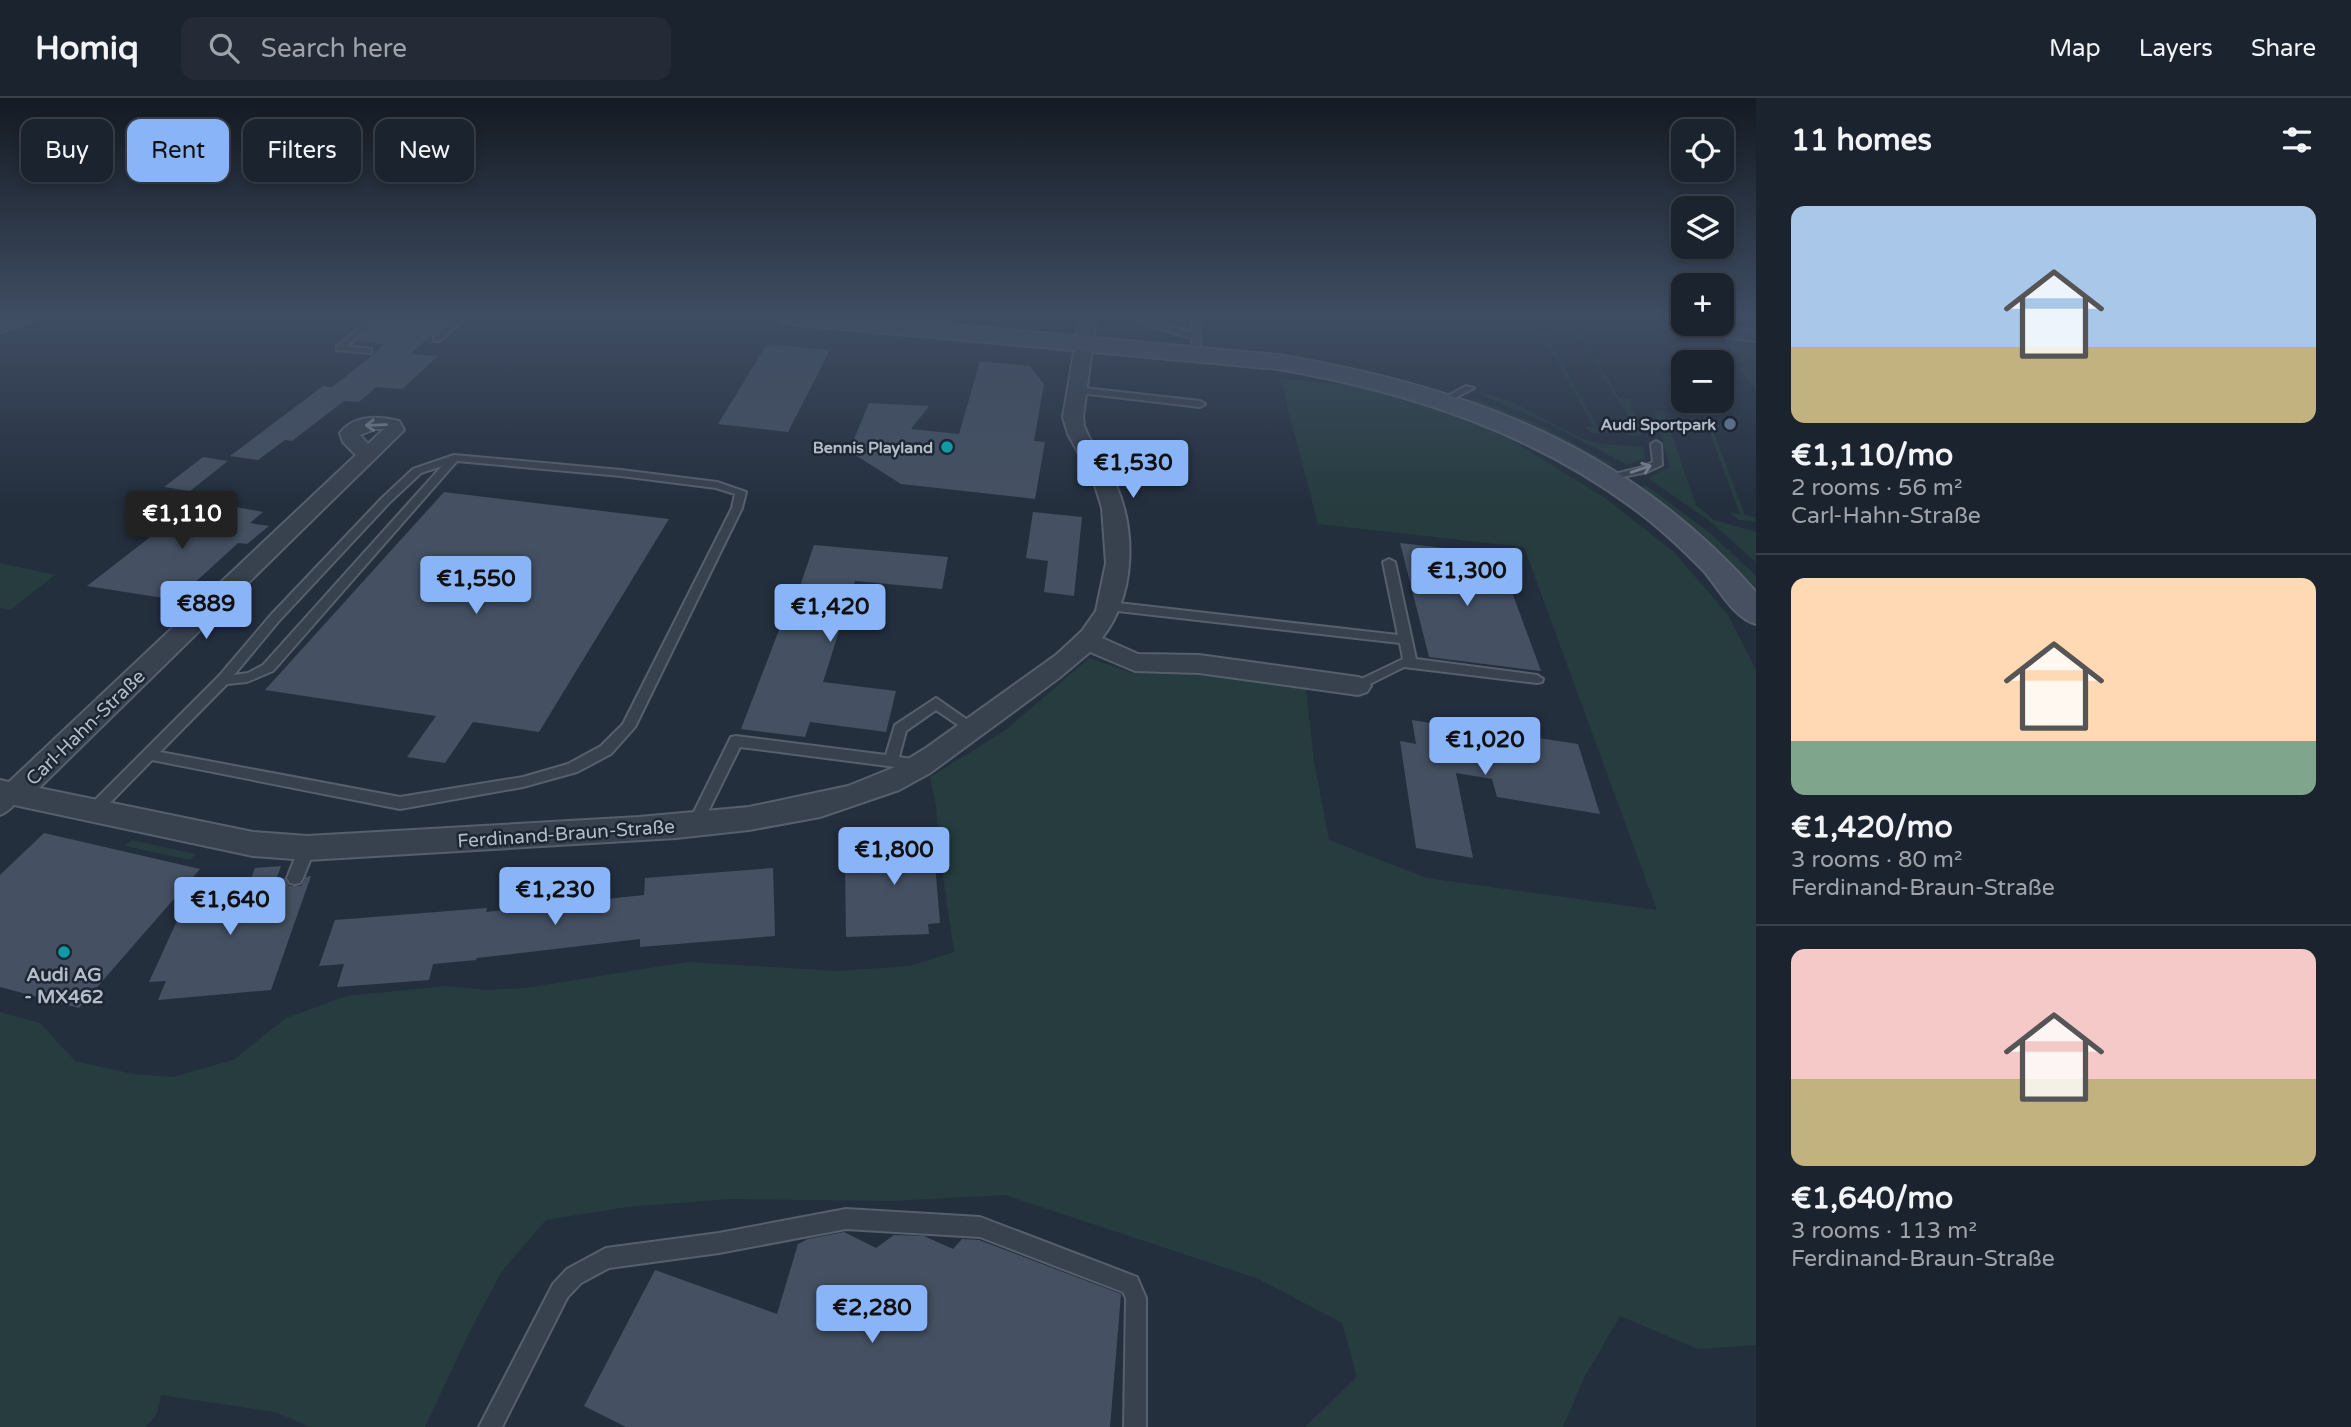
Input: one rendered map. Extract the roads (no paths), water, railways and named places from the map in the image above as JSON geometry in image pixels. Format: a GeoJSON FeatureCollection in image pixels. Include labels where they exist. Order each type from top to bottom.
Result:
{"type":"FeatureCollection","features":[{"type":"Feature","properties":{"kind":"street","name":"Ferdinand-Braun-Straße"},"geometry":{"type":"LineString","coordinates":[[5,798],[92,812],[253,844],[307,848],[695,824],[778,815],[845,799],[891,781],[905,763],[972,728],[1028,688],[1086,641],[1109,606],[1115,573],[1117,529],[1114,508],[1104,479],[1085,452],[1075,431],[1077,379]]}},
{"type":"Feature","properties":{"kind":"street"},"geometry":{"type":"LineString","coordinates":[[1373,379],[1445,400],[1526,433],[1606,479],[1667,522],[1726,576],[1756,613]]}},
{"type":"Feature","properties":{"kind":"street","name":"Carl-Hahn-Straße"},"geometry":{"type":"LineString","coordinates":[[5,798],[367,455]]}},
{"type":"Feature","properties":{"kind":"street"},"geometry":{"type":"LineString","coordinates":[[1086,641],[1135,662],[1199,664],[1358,686]]}},
{"type":"Feature","properties":{"kind":"lane"},"geometry":{"type":"LineString","coordinates":[[1445,400],[1469,388]]}},
{"type":"Feature","properties":{"kind":"lane"},"geometry":{"type":"LineString","coordinates":[[1075,390],[1200,404]]}},
{"type":"Feature","properties":{"kind":"lane"},"geometry":{"type":"LineString","coordinates":[[1606,479],[1643,470],[1658,463],[1656,444]]}},
{"type":"Feature","properties":{"kind":"lane"},"geometry":{"type":"LineString","coordinates":[[224,679],[242,681],[268,668],[454,458]]}},
{"type":"Feature","properties":{"kind":"lane"},"geometry":{"type":"LineString","coordinates":[[92,812],[224,679],[274,619],[417,471],[454,458],[621,473],[717,485],[741,492],[737,508],[628,727],[606,750],[572,768],[523,782],[400,803],[150,755]]}},
{"type":"Feature","properties":{"kind":"lane"},"geometry":{"type":"LineString","coordinates":[[1389,562],[1410,663]]}},
{"type":"Feature","properties":{"kind":"lane"},"geometry":{"type":"LineString","coordinates":[[1109,606],[1405,640]]}},
{"type":"Feature","properties":{"kind":"lane"},"geometry":{"type":"LineString","coordinates":[[1358,686],[1402,663],[1537,680]]}},
{"type":"Feature","properties":{"kind":"lane"},"geometry":{"type":"LineString","coordinates":[[695,824],[736,741],[905,763],[900,728],[936,703],[972,728]]}},
{"type":"Feature","properties":{"kind":"lane"},"geometry":{"type":"LineString","coordinates":[[295,878],[307,848]]}},
{"type":"Feature","properties":{"kind":"lane"},"geometry":{"type":"LineString","coordinates":[[490,1427],[560,1292],[574,1276],[606,1258],[719,1243],[846,1219],[980,1227],[1130,1284],[1136,1298],[1135,1427]]}},
{"type":"Feature","properties":{"kind":"place","name":"Audi Sportpark"},"geometry":{"type":"Point","coordinates":[1730,424]}},
{"type":"Feature","properties":{"kind":"place","name":"Bennis Playland"},"geometry":{"type":"Point","coordinates":[947,447]}},
{"type":"Feature","properties":{"kind":"place","name":"Audi AG - MX462"},"geometry":{"type":"Point","coordinates":[64,952]}}]}
